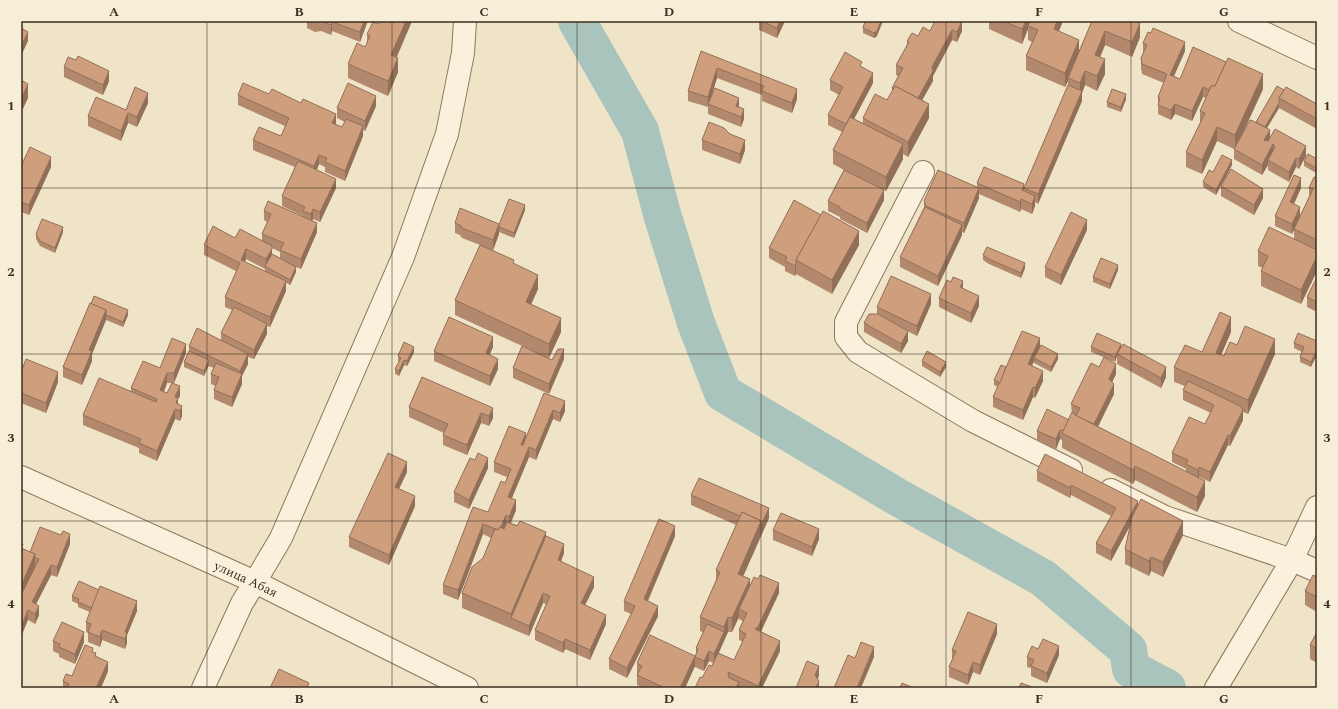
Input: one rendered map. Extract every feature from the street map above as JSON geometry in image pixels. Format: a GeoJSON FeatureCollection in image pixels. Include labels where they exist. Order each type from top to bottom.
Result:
{"type":"FeatureCollection","features":[{"type":"Feature","properties":{"kind":"street"},"geometry":{"type":"LineString","coordinates":[[203,688],[242,603],[281,538],[403,257],[447,134],[463,53],[465,21]]}},
{"type":"Feature","properties":{"kind":"street"},"geometry":{"type":"LineString","coordinates":[[1239,21],[1317,58]]}},
{"type":"Feature","properties":{"kind":"street"},"geometry":{"type":"LineString","coordinates":[[923,172],[846,322],[846,337],[858,352],[973,421],[1165,517],[1292,560],[1317,571]]}},
{"type":"Feature","properties":{"kind":"street","name":"улица Абая"},"geometry":{"type":"LineString","coordinates":[[21,477],[255,582],[466,688]]}},
{"type":"Feature","properties":{"kind":"street"},"geometry":{"type":"LineString","coordinates":[[1216,688],[1292,560],[1317,507]]}},
{"type":"Feature","properties":{"kind":"building"},"geometry":{"type":"Polygon","coordinates":[[[321,21],[364,21],[360,32],[332,22],[331,25],[321,21]]]}},
{"type":"Feature","properties":{"kind":"building"},"geometry":{"type":"Polygon","coordinates":[[[380,21],[406,21],[391,55],[398,58],[388,81],[348,64],[357,43],[365,47],[370,36],[367,34],[373,22],[378,24],[380,21]]]}},
{"type":"Feature","properties":{"kind":"building"},"geometry":{"type":"Polygon","coordinates":[[[761,21],[780,21],[777,28],[761,21]]]}},
{"type":"Feature","properties":{"kind":"building"},"geometry":{"type":"Polygon","coordinates":[[[865,21],[881,21],[877,31],[874,33],[863,28],[865,21]]]}},
{"type":"Feature","properties":{"kind":"building"},"geometry":{"type":"Polygon","coordinates":[[[935,21],[962,21],[957,32],[952,30],[932,67],[933,71],[918,98],[895,86],[893,89],[892,88],[903,68],[896,65],[909,42],[907,41],[912,33],[918,36],[923,27],[930,31],[935,21]]]}},
{"type":"Feature","properties":{"kind":"building"},"geometry":{"type":"Polygon","coordinates":[[[1003,21],[1026,21],[1022,29],[1003,21]]]}},
{"type":"Feature","properties":{"kind":"building"},"geometry":{"type":"Polygon","coordinates":[[[1030,21],[1057,21],[1054,29],[1079,40],[1065,73],[1026,56],[1038,30],[1028,26],[1030,21]]]}},
{"type":"Feature","properties":{"kind":"building"},"geometry":{"type":"Polygon","coordinates":[[[1092,21],[1136,21],[1140,23],[1132,42],[1105,31],[1095,55],[1105,59],[1097,76],[1085,71],[1080,83],[1068,78],[1092,21]]]}},
{"type":"Feature","properties":{"kind":"building"},"geometry":{"type":"Polygon","coordinates":[[[21,28],[28,32],[21,46],[21,28]]]}},
{"type":"Feature","properties":{"kind":"building"},"geometry":{"type":"Polygon","coordinates":[[[1153,28],[1185,42],[1170,75],[1180,79],[1193,47],[1226,62],[1215,86],[1211,86],[1209,90],[1203,87],[1192,111],[1175,104],[1171,110],[1158,105],[1160,98],[1158,97],[1167,74],[1142,64],[1141,58],[1147,45],[1143,43],[1148,32],[1151,33],[1153,28]]]}},
{"type":"Feature","properties":{"kind":"building"},"geometry":{"type":"Polygon","coordinates":[[[701,51],[797,89],[792,103],[762,91],[764,86],[717,68],[708,97],[688,91],[701,51]]]}},
{"type":"Feature","properties":{"kind":"building"},"geometry":{"type":"Polygon","coordinates":[[[845,52],[862,62],[860,66],[873,73],[846,124],[828,115],[843,87],[830,80],[845,52]]]}},
{"type":"Feature","properties":{"kind":"building"},"geometry":{"type":"Polygon","coordinates":[[[78,56],[109,71],[103,85],[64,67],[68,57],[76,60],[78,56]]]}},
{"type":"Feature","properties":{"kind":"building"},"geometry":{"type":"Polygon","coordinates":[[[1228,58],[1263,74],[1235,135],[1217,127],[1202,160],[1186,152],[1205,113],[1200,111],[1211,86],[1215,86],[1228,58]]]}},
{"type":"Feature","properties":{"kind":"building"},"geometry":{"type":"Polygon","coordinates":[[[21,80],[28,84],[21,99],[21,80]]]}},
{"type":"Feature","properties":{"kind":"building"},"geometry":{"type":"Polygon","coordinates":[[[243,83],[269,94],[272,89],[301,103],[303,99],[336,114],[332,123],[342,127],[346,119],[363,126],[345,171],[325,162],[327,158],[319,155],[314,166],[253,140],[259,127],[281,136],[289,118],[238,95],[243,83]]]}},
{"type":"Feature","properties":{"kind":"building"},"geometry":{"type":"Polygon","coordinates":[[[348,83],[376,96],[365,121],[337,108],[348,83]]]}},
{"type":"Feature","properties":{"kind":"building"},"geometry":{"type":"Polygon","coordinates":[[[1068,85],[1082,91],[1038,194],[1024,188],[1068,85]]]}},
{"type":"Feature","properties":{"kind":"building"},"geometry":{"type":"Polygon","coordinates":[[[895,86],[929,104],[908,142],[863,118],[875,94],[887,100],[895,86]]]}},
{"type":"Feature","properties":{"kind":"building"},"geometry":{"type":"Polygon","coordinates":[[[1277,86],[1284,90],[1279,98],[1279,103],[1265,127],[1256,122],[1277,86]]]}},
{"type":"Feature","properties":{"kind":"building"},"geometry":{"type":"Polygon","coordinates":[[[135,87],[148,93],[137,117],[128,113],[121,131],[88,116],[96,97],[126,110],[135,87]]]}},
{"type":"Feature","properties":{"kind":"building"},"geometry":{"type":"Polygon","coordinates":[[[1286,87],[1317,104],[1317,119],[1279,98],[1286,87]]]}},
{"type":"Feature","properties":{"kind":"building"},"geometry":{"type":"Polygon","coordinates":[[[715,88],[739,98],[736,106],[744,109],[741,117],[708,104],[715,88]]]}},
{"type":"Feature","properties":{"kind":"building"},"geometry":{"type":"Polygon","coordinates":[[[1112,89],[1126,94],[1121,107],[1107,102],[1112,89]]]}},
{"type":"Feature","properties":{"kind":"building"},"geometry":{"type":"Polygon","coordinates":[[[850,117],[903,144],[886,177],[833,150],[850,117]]]}},
{"type":"Feature","properties":{"kind":"building"},"geometry":{"type":"Polygon","coordinates":[[[1250,120],[1270,130],[1264,140],[1268,141],[1275,129],[1306,146],[1299,159],[1296,158],[1289,172],[1268,160],[1275,147],[1273,144],[1262,165],[1234,149],[1250,120]]]}},
{"type":"Feature","properties":{"kind":"building"},"geometry":{"type":"Polygon","coordinates":[[[709,122],[724,128],[730,134],[745,140],[740,154],[702,140],[709,122]]]}},
{"type":"Feature","properties":{"kind":"building"},"geometry":{"type":"Polygon","coordinates":[[[30,147],[51,157],[29,205],[21,202],[21,166],[30,147]]]}},
{"type":"Feature","properties":{"kind":"building"},"geometry":{"type":"Polygon","coordinates":[[[1308,154],[1317,159],[1316,168],[1304,161],[1308,154]]]}},
{"type":"Feature","properties":{"kind":"building"},"geometry":{"type":"Polygon","coordinates":[[[1222,155],[1232,160],[1216,190],[1203,182],[1209,170],[1213,172],[1222,155]]]}},
{"type":"Feature","properties":{"kind":"building"},"geometry":{"type":"Polygon","coordinates":[[[298,161],[336,179],[320,212],[313,209],[311,214],[303,211],[305,207],[282,196],[298,161]]]}},
{"type":"Feature","properties":{"kind":"building"},"geometry":{"type":"Polygon","coordinates":[[[984,167],[1024,184],[1022,190],[1035,196],[1032,204],[1021,199],[1020,202],[977,183],[984,167]]]}},
{"type":"Feature","properties":{"kind":"building"},"geometry":{"type":"Polygon","coordinates":[[[1231,169],[1263,189],[1254,205],[1221,186],[1231,169]]]}},
{"type":"Feature","properties":{"kind":"building"},"geometry":{"type":"Polygon","coordinates":[[[844,170],[884,190],[867,223],[828,201],[844,170]]]}},
{"type":"Feature","properties":{"kind":"building"},"geometry":{"type":"Polygon","coordinates":[[[938,170],[979,188],[964,223],[926,206],[924,201],[938,170]]]}},
{"type":"Feature","properties":{"kind":"building"},"geometry":{"type":"Polygon","coordinates":[[[1294,175],[1301,178],[1290,202],[1300,207],[1292,224],[1275,216],[1294,175]]]}},
{"type":"Feature","properties":{"kind":"building"},"geometry":{"type":"Polygon","coordinates":[[[1314,177],[1317,178],[1317,240],[1294,229],[1313,189],[1309,188],[1314,177]]]}},
{"type":"Feature","properties":{"kind":"building"},"geometry":{"type":"Polygon","coordinates":[[[509,199],[525,205],[514,233],[499,227],[509,199]]]}},
{"type":"Feature","properties":{"kind":"building"},"geometry":{"type":"Polygon","coordinates":[[[794,200],[821,215],[796,260],[795,266],[785,261],[787,257],[769,248],[794,200]]]}},
{"type":"Feature","properties":{"kind":"building"},"geometry":{"type":"Polygon","coordinates":[[[268,201],[317,223],[301,259],[280,250],[284,243],[262,234],[271,214],[264,211],[268,201]]]}},
{"type":"Feature","properties":{"kind":"building"},"geometry":{"type":"Polygon","coordinates":[[[925,207],[962,225],[938,276],[900,257],[925,207]]]}},
{"type":"Feature","properties":{"kind":"building"},"geometry":{"type":"Polygon","coordinates":[[[460,208],[499,224],[493,240],[462,228],[460,225],[455,223],[460,208]]]}},
{"type":"Feature","properties":{"kind":"building"},"geometry":{"type":"Polygon","coordinates":[[[823,211],[859,231],[832,280],[796,260],[823,211]]]}},
{"type":"Feature","properties":{"kind":"building"},"geometry":{"type":"Polygon","coordinates":[[[1071,212],[1087,220],[1061,275],[1045,267],[1071,212]]]}},
{"type":"Feature","properties":{"kind":"building"},"geometry":{"type":"Polygon","coordinates":[[[42,219],[63,227],[55,248],[40,241],[36,234],[42,219]]]}},
{"type":"Feature","properties":{"kind":"building"},"geometry":{"type":"Polygon","coordinates":[[[213,226],[235,238],[240,229],[272,246],[272,249],[266,259],[246,249],[241,260],[286,281],[270,317],[225,297],[240,263],[204,245],[213,226]]]}},
{"type":"Feature","properties":{"kind":"building"},"geometry":{"type":"Polygon","coordinates":[[[1269,227],[1317,250],[1317,256],[1301,290],[1261,271],[1268,256],[1258,251],[1269,227]]]}},
{"type":"Feature","properties":{"kind":"building"},"geometry":{"type":"Polygon","coordinates":[[[480,245],[514,260],[513,263],[538,275],[526,302],[561,318],[549,344],[455,300],[480,245]]]}},
{"type":"Feature","properties":{"kind":"building"},"geometry":{"type":"Polygon","coordinates":[[[987,247],[1025,263],[1021,273],[983,255],[987,247]]]}},
{"type":"Feature","properties":{"kind":"building"},"geometry":{"type":"Polygon","coordinates":[[[272,254],[296,267],[290,280],[265,266],[272,254]]]}},
{"type":"Feature","properties":{"kind":"building"},"geometry":{"type":"Polygon","coordinates":[[[1101,258],[1118,265],[1110,284],[1093,277],[1101,258]]]}},
{"type":"Feature","properties":{"kind":"building"},"geometry":{"type":"Polygon","coordinates":[[[891,276],[931,294],[917,326],[877,307],[891,276]]]}},
{"type":"Feature","properties":{"kind":"building"},"geometry":{"type":"Polygon","coordinates":[[[953,277],[963,281],[960,287],[979,296],[971,313],[939,298],[947,280],[951,282],[953,277]]]}},
{"type":"Feature","properties":{"kind":"building"},"geometry":{"type":"Polygon","coordinates":[[[1317,277],[1317,302],[1307,297],[1317,277]]]}},
{"type":"Feature","properties":{"kind":"building"},"geometry":{"type":"Polygon","coordinates":[[[94,296],[128,310],[123,322],[106,315],[106,310],[91,304],[94,296]]]}},
{"type":"Feature","properties":{"kind":"building"},"geometry":{"type":"Polygon","coordinates":[[[90,303],[106,310],[89,350],[92,351],[82,375],[63,367],[90,303]]]}},
{"type":"Feature","properties":{"kind":"building"},"geometry":{"type":"Polygon","coordinates":[[[234,307],[267,324],[254,350],[221,333],[234,307]]]}},
{"type":"Feature","properties":{"kind":"building"},"geometry":{"type":"Polygon","coordinates":[[[1220,312],[1231,317],[1216,353],[1224,356],[1230,342],[1237,345],[1245,326],[1275,339],[1248,400],[1174,367],[1185,345],[1202,352],[1220,312]]]}},
{"type":"Feature","properties":{"kind":"building"},"geometry":{"type":"Polygon","coordinates":[[[869,314],[878,314],[908,331],[901,344],[864,323],[869,314]]]}},
{"type":"Feature","properties":{"kind":"building"},"geometry":{"type":"Polygon","coordinates":[[[449,317],[493,337],[486,353],[498,359],[490,376],[434,351],[449,317]]]}},
{"type":"Feature","properties":{"kind":"building"},"geometry":{"type":"Polygon","coordinates":[[[197,328],[248,354],[240,371],[189,346],[197,328]]]}},
{"type":"Feature","properties":{"kind":"building"},"geometry":{"type":"Polygon","coordinates":[[[1022,331],[1040,338],[1028,364],[1043,371],[1035,388],[1033,387],[1023,410],[993,397],[1022,331]]]}},
{"type":"Feature","properties":{"kind":"building"},"geometry":{"type":"Polygon","coordinates":[[[1097,333],[1121,344],[1115,357],[1091,347],[1097,333]]]}},
{"type":"Feature","properties":{"kind":"building"},"geometry":{"type":"Polygon","coordinates":[[[1298,333],[1317,341],[1317,350],[1311,362],[1300,357],[1304,347],[1294,343],[1298,333]]]}},
{"type":"Feature","properties":{"kind":"building"},"geometry":{"type":"Polygon","coordinates":[[[172,338],[186,344],[174,373],[167,373],[160,390],[167,393],[172,383],[180,386],[175,397],[178,398],[176,403],[182,406],[180,411],[175,409],[157,451],[139,443],[141,439],[83,415],[99,378],[156,402],[157,399],[131,388],[143,361],[160,368],[172,338]]]}},
{"type":"Feature","properties":{"kind":"building"},"geometry":{"type":"Polygon","coordinates":[[[404,342],[414,347],[407,361],[404,360],[399,371],[395,369],[401,358],[398,356],[404,342]]]}},
{"type":"Feature","properties":{"kind":"building"},"geometry":{"type":"Polygon","coordinates":[[[1123,344],[1166,367],[1161,378],[1117,354],[1123,344]]]}},
{"type":"Feature","properties":{"kind":"building"},"geometry":{"type":"Polygon","coordinates":[[[1041,345],[1058,354],[1051,367],[1034,358],[1041,345]]]}},
{"type":"Feature","properties":{"kind":"building"},"geometry":{"type":"Polygon","coordinates":[[[522,346],[552,360],[558,349],[564,349],[549,384],[513,368],[522,346]]]}},
{"type":"Feature","properties":{"kind":"building"},"geometry":{"type":"Polygon","coordinates":[[[189,351],[209,360],[204,371],[184,362],[189,351]]]}},
{"type":"Feature","properties":{"kind":"building"},"geometry":{"type":"Polygon","coordinates":[[[927,351],[946,362],[940,372],[922,361],[927,351]]]}},
{"type":"Feature","properties":{"kind":"building"},"geometry":{"type":"Polygon","coordinates":[[[1104,357],[1116,364],[1109,379],[1114,384],[1094,424],[1076,416],[1080,408],[1071,404],[1091,363],[1099,367],[1104,357]]]}},
{"type":"Feature","properties":{"kind":"building"},"geometry":{"type":"Polygon","coordinates":[[[26,359],[58,372],[46,403],[21,393],[21,372],[26,359]]]}},
{"type":"Feature","properties":{"kind":"building"},"geometry":{"type":"Polygon","coordinates":[[[216,363],[242,374],[232,397],[214,390],[219,377],[211,374],[216,363]]]}},
{"type":"Feature","properties":{"kind":"building"},"geometry":{"type":"Polygon","coordinates":[[[1001,365],[1006,367],[1000,383],[994,380],[1001,365]]]}},
{"type":"Feature","properties":{"kind":"building"},"geometry":{"type":"Polygon","coordinates":[[[422,377],[493,408],[489,416],[481,413],[467,445],[443,435],[448,424],[409,407],[422,377]]]}},
{"type":"Feature","properties":{"kind":"building"},"geometry":{"type":"Polygon","coordinates":[[[1188,381],[1240,406],[1243,410],[1230,436],[1228,435],[1210,472],[1199,467],[1198,470],[1186,464],[1188,460],[1172,453],[1189,417],[1205,424],[1214,405],[1183,390],[1188,381]]]}},
{"type":"Feature","properties":{"kind":"building"},"geometry":{"type":"Polygon","coordinates":[[[544,393],[565,401],[560,413],[553,410],[536,450],[529,447],[508,497],[516,500],[509,517],[506,515],[501,527],[498,530],[483,524],[458,590],[443,585],[473,507],[488,512],[501,481],[505,483],[511,469],[494,462],[509,426],[526,433],[521,445],[523,445],[544,393]]]}},
{"type":"Feature","properties":{"kind":"building"},"geometry":{"type":"Polygon","coordinates":[[[1047,409],[1069,420],[1063,431],[1060,430],[1056,439],[1037,431],[1047,409]]]}},
{"type":"Feature","properties":{"kind":"building"},"geometry":{"type":"Polygon","coordinates":[[[1072,412],[1075,415],[1205,481],[1197,497],[1135,466],[1133,470],[1062,433],[1072,412]]]}},
{"type":"Feature","properties":{"kind":"building"},"geometry":{"type":"Polygon","coordinates":[[[388,453],[407,462],[395,487],[415,496],[389,555],[349,537],[388,453]]]}},
{"type":"Feature","properties":{"kind":"building"},"geometry":{"type":"Polygon","coordinates":[[[478,453],[488,458],[469,500],[454,492],[470,458],[475,460],[478,453]]]}},
{"type":"Feature","properties":{"kind":"building"},"geometry":{"type":"Polygon","coordinates":[[[1045,454],[1138,501],[1111,551],[1096,543],[1116,508],[1071,485],[1070,488],[1037,471],[1045,454]]]}},
{"type":"Feature","properties":{"kind":"building"},"geometry":{"type":"Polygon","coordinates":[[[699,478],[769,508],[761,525],[761,521],[742,512],[740,516],[691,495],[699,478]]]}},
{"type":"Feature","properties":{"kind":"building"},"geometry":{"type":"Polygon","coordinates":[[[1141,499],[1183,521],[1163,562],[1151,557],[1149,561],[1125,549],[1132,517],[1141,499]]]}},
{"type":"Feature","properties":{"kind":"building"},"geometry":{"type":"Polygon","coordinates":[[[742,512],[761,521],[738,574],[750,579],[732,618],[728,617],[724,627],[700,617],[720,572],[716,570],[742,512]]]}},
{"type":"Feature","properties":{"kind":"building"},"geometry":{"type":"Polygon","coordinates":[[[781,513],[819,529],[812,547],[773,530],[781,513]]]}},
{"type":"Feature","properties":{"kind":"building"},"geometry":{"type":"Polygon","coordinates":[[[659,519],[675,526],[644,599],[658,606],[627,668],[609,659],[635,606],[624,601],[659,519]]]}},
{"type":"Feature","properties":{"kind":"building"},"geometry":{"type":"Polygon","coordinates":[[[520,521],[546,532],[511,614],[462,593],[472,567],[483,558],[495,529],[498,530],[500,527],[504,529],[507,522],[517,526],[520,521]]]}},
{"type":"Feature","properties":{"kind":"building"},"geometry":{"type":"Polygon","coordinates":[[[40,527],[61,535],[63,531],[70,534],[57,567],[51,565],[32,602],[39,606],[35,614],[28,610],[21,627],[21,595],[39,559],[35,558],[35,554],[30,552],[40,527]]]}},
{"type":"Feature","properties":{"kind":"building"},"geometry":{"type":"Polygon","coordinates":[[[546,536],[564,544],[558,560],[594,577],[581,603],[606,615],[590,650],[565,639],[563,643],[535,630],[550,596],[543,593],[529,626],[511,618],[546,536]]]}},
{"type":"Feature","properties":{"kind":"building"},"geometry":{"type":"Polygon","coordinates":[[[21,548],[35,554],[21,586],[21,548]]]}},
{"type":"Feature","properties":{"kind":"building"},"geometry":{"type":"Polygon","coordinates":[[[760,575],[779,583],[758,627],[755,629],[780,641],[758,686],[728,672],[729,678],[739,682],[736,688],[695,688],[700,677],[702,678],[709,665],[712,666],[718,653],[734,660],[746,634],[739,630],[747,613],[739,609],[754,577],[758,579],[760,575]]]}},
{"type":"Feature","properties":{"kind":"building"},"geometry":{"type":"Polygon","coordinates":[[[1313,575],[1317,577],[1317,597],[1305,591],[1313,575]]]}},
{"type":"Feature","properties":{"kind":"building"},"geometry":{"type":"Polygon","coordinates":[[[79,581],[99,590],[92,608],[78,602],[79,599],[72,596],[79,581]]]}},
{"type":"Feature","properties":{"kind":"building"},"geometry":{"type":"Polygon","coordinates":[[[100,586],[137,601],[125,632],[127,633],[125,639],[102,630],[100,637],[88,632],[91,624],[86,622],[100,586]]]}},
{"type":"Feature","properties":{"kind":"building"},"geometry":{"type":"Polygon","coordinates":[[[968,612],[997,624],[980,665],[973,662],[968,675],[949,667],[956,651],[952,650],[968,612]]]}},
{"type":"Feature","properties":{"kind":"building"},"geometry":{"type":"Polygon","coordinates":[[[62,622],[84,632],[75,654],[59,647],[60,644],[53,641],[62,622]]]}},
{"type":"Feature","properties":{"kind":"building"},"geometry":{"type":"Polygon","coordinates":[[[707,624],[724,632],[714,654],[709,651],[704,661],[695,657],[698,649],[696,648],[707,624]]]}},
{"type":"Feature","properties":{"kind":"building"},"geometry":{"type":"Polygon","coordinates":[[[1317,632],[1317,648],[1310,645],[1317,632]]]}},
{"type":"Feature","properties":{"kind":"building"},"geometry":{"type":"Polygon","coordinates":[[[650,635],[695,656],[680,688],[665,688],[637,675],[642,666],[637,663],[650,635]]]}},
{"type":"Feature","properties":{"kind":"building"},"geometry":{"type":"Polygon","coordinates":[[[1043,639],[1059,646],[1047,673],[1031,666],[1034,660],[1027,657],[1032,646],[1038,649],[1043,639]]]}},
{"type":"Feature","properties":{"kind":"building"},"geometry":{"type":"Polygon","coordinates":[[[861,642],[874,647],[857,688],[834,688],[848,655],[855,658],[861,642]]]}},
{"type":"Feature","properties":{"kind":"building"},"geometry":{"type":"Polygon","coordinates":[[[85,645],[93,648],[92,652],[96,653],[95,656],[108,662],[96,688],[67,688],[69,684],[63,681],[66,674],[72,676],[85,645]]]}},
{"type":"Feature","properties":{"kind":"building"},"geometry":{"type":"Polygon","coordinates":[[[807,661],[819,666],[815,675],[819,681],[816,688],[796,688],[807,661]]]}},
{"type":"Feature","properties":{"kind":"building"},"geometry":{"type":"Polygon","coordinates":[[[279,669],[309,683],[307,688],[270,688],[279,669]]]}},
{"type":"Feature","properties":{"kind":"building"},"geometry":{"type":"Polygon","coordinates":[[[902,683],[914,688],[900,688],[902,683]]]}},
{"type":"Feature","properties":{"kind":"building"},"geometry":{"type":"Polygon","coordinates":[[[1021,683],[1035,688],[1019,688],[1021,683]]]}},
{"type":"Feature","properties":{"kind":"waterway"},"geometry":{"type":"LineString","coordinates":[[577,21],[640,131],[662,214],[696,323],[723,393],[899,498],[1043,578],[1128,650],[1131,669],[1167,688]]}}]}
